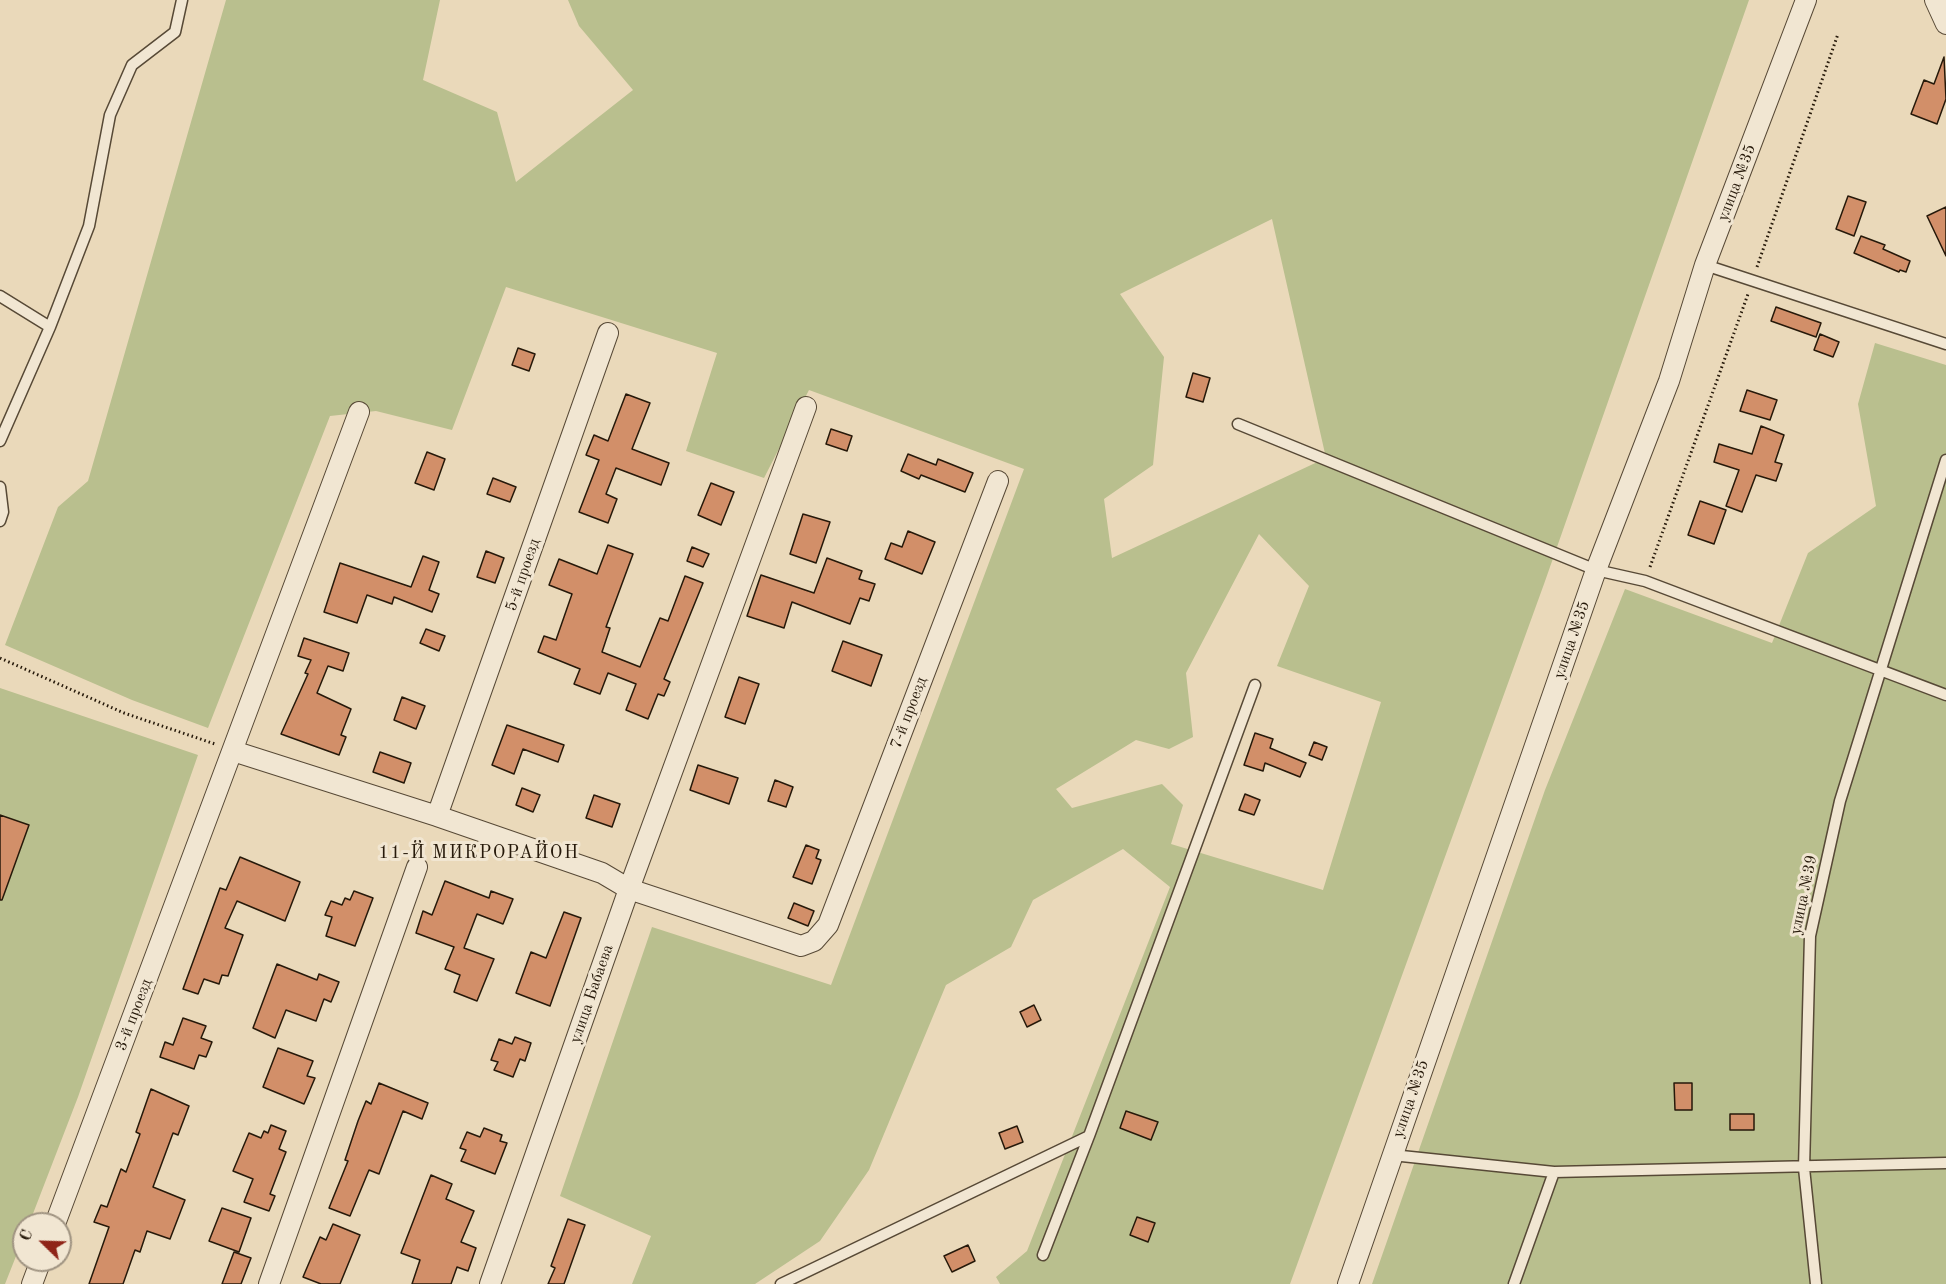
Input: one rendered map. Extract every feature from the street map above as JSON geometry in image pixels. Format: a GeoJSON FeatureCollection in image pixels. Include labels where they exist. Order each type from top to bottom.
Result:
{"type":"FeatureCollection","features":[{"type":"Feature","properties":{"kind":"street","name":"улица №35"},"geometry":{"type":"LineString","coordinates":[[1348,1284],[1596,570],[1669,381],[1705,265],[1806,0]]}},
{"type":"Feature","properties":{"kind":"street"},"geometry":{"type":"LineString","coordinates":[[1935,0],[1946,24]]}},
{"type":"Feature","properties":{"kind":"street","name":"5-й проезд"},"geometry":{"type":"LineString","coordinates":[[437,816],[608,333]]}},
{"type":"Feature","properties":{"kind":"street","name":"улица Бабаева"},"geometry":{"type":"LineString","coordinates":[[490,1284],[629,889],[806,407]]}},
{"type":"Feature","properties":{"kind":"street","name":"3-й проезд"},"geometry":{"type":"LineString","coordinates":[[60,1212],[359,412]]}},
{"type":"Feature","properties":{"kind":"street","name":"7-й проезд"},"geometry":{"type":"LineString","coordinates":[[629,889],[801,946],[814,941],[828,925],[998,481]]}},
{"type":"Feature","properties":{"kind":"street"},"geometry":{"type":"LineString","coordinates":[[233,751],[437,816],[602,873],[629,889]]}},
{"type":"Feature","properties":{"kind":"street"},"geometry":{"type":"LineString","coordinates":[[269,1284],[417,867]]}},
{"type":"Feature","properties":{"kind":"lane"},"geometry":{"type":"LineString","coordinates":[[0,441],[50,327],[89,226],[110,115],[132,65],[175,32],[182,0]]}},
{"type":"Feature","properties":{"kind":"lane"},"geometry":{"type":"LineString","coordinates":[[1705,265],[1946,344]]}},
{"type":"Feature","properties":{"kind":"lane"},"geometry":{"type":"LineString","coordinates":[[0,296],[50,327]]}},
{"type":"Feature","properties":{"kind":"lane"},"geometry":{"type":"LineString","coordinates":[[1238,424],[1596,570],[1645,581],[1946,695]]}},
{"type":"Feature","properties":{"kind":"lane","name":"улица №39"},"geometry":{"type":"LineString","coordinates":[[1816,1284],[1804,1168],[1810,936],[1840,801],[1946,460]]}},
{"type":"Feature","properties":{"kind":"lane"},"geometry":{"type":"LineString","coordinates":[[0,488],[3,512],[0,521]]}},
{"type":"Feature","properties":{"kind":"lane"},"geometry":{"type":"LineString","coordinates":[[1043,1255],[1255,685]]}},
{"type":"Feature","properties":{"kind":"lane"},"geometry":{"type":"LineString","coordinates":[[781,1284],[1089,1136]]}},
{"type":"Feature","properties":{"kind":"lane"},"geometry":{"type":"LineString","coordinates":[[1392,1155],[1554,1172],[1946,1163]]}},
{"type":"Feature","properties":{"kind":"lane"},"geometry":{"type":"LineString","coordinates":[[1514,1284],[1554,1172]]}},
{"type":"Feature","properties":{"kind":"path"},"geometry":{"type":"LineString","coordinates":[[1645,581],[1838,34]]}},
{"type":"Feature","properties":{"kind":"path"},"geometry":{"type":"LineString","coordinates":[[0,658],[124,713],[233,751]]}},
{"type":"Feature","properties":{"kind":"green space"},"geometry":{"type":"Polygon","coordinates":[[[226,0],[440,0],[423,80],[497,112],[516,182],[633,90],[579,26],[568,0],[1749,0],[1544,584],[1290,1284],[1000,1284],[996,1277],[1027,1251],[1170,887],[1123,849],[1033,900],[1011,947],[946,985],[869,1170],[820,1241],[755,1284],[632,1284],[651,1236],[560,1196],[652,927],[831,985],[1024,469],[809,390],[764,478],[686,451],[717,353],[506,287],[452,430],[376,411],[330,416],[208,728],[132,700],[5,645],[58,507],[88,481],[226,0]],[[1272,219],[1120,294],[1164,357],[1153,465],[1104,499],[1112,558],[1326,458],[1272,219]],[[1259,534],[1186,673],[1193,737],[1169,749],[1136,740],[1056,789],[1072,808],[1162,784],[1183,805],[1171,844],[1323,890],[1381,702],[1277,666],[1309,586],[1259,534]]]}},
{"type":"Feature","properties":{"kind":"green space"},"geometry":{"type":"Polygon","coordinates":[[[1875,343],[1946,365],[1946,1284],[1372,1284],[1545,790],[1625,589],[1772,643],[1808,553],[1876,506],[1858,404],[1875,343]]]}},
{"type":"Feature","properties":{"kind":"green space"},"geometry":{"type":"Polygon","coordinates":[[[0,688],[198,755],[78,1097],[34,1212],[12,1212],[12,1266],[5,1284],[0,1284],[0,688]]]}},
{"type":"Feature","properties":{"kind":"building"},"geometry":{"type":"Polygon","coordinates":[[[1944,57],[1946,99],[1937,124],[1911,114],[1924,80],[1934,84],[1944,57]]]}},
{"type":"Feature","properties":{"kind":"building"},"geometry":{"type":"Polygon","coordinates":[[[1848,196],[1866,202],[1854,236],[1836,229],[1848,196]]]}},
{"type":"Feature","properties":{"kind":"building"},"geometry":{"type":"Polygon","coordinates":[[[1946,207],[1946,256],[1927,216],[1946,207]]]}},
{"type":"Feature","properties":{"kind":"building"},"geometry":{"type":"Polygon","coordinates":[[[1861,236],[1885,245],[1883,249],[1910,261],[1906,272],[1900,270],[1899,272],[1854,253],[1861,236]]]}},
{"type":"Feature","properties":{"kind":"building"},"geometry":{"type":"Polygon","coordinates":[[[1776,307],[1821,323],[1816,337],[1771,321],[1776,307]]]}},
{"type":"Feature","properties":{"kind":"building"},"geometry":{"type":"Polygon","coordinates":[[[1820,334],[1839,342],[1833,357],[1814,350],[1820,334]]]}},
{"type":"Feature","properties":{"kind":"building"},"geometry":{"type":"Polygon","coordinates":[[[518,348],[535,354],[529,371],[512,365],[518,348]]]}},
{"type":"Feature","properties":{"kind":"building"},"geometry":{"type":"Polygon","coordinates":[[[1193,373],[1210,378],[1203,402],[1186,397],[1193,373]]]}},
{"type":"Feature","properties":{"kind":"building"},"geometry":{"type":"Polygon","coordinates":[[[1747,390],[1777,400],[1770,420],[1740,411],[1747,390]]]}},
{"type":"Feature","properties":{"kind":"building"},"geometry":{"type":"Polygon","coordinates":[[[626,394],[650,403],[632,449],[669,463],[661,485],[616,468],[606,494],[617,499],[608,523],[579,512],[599,460],[586,455],[594,435],[608,441],[626,394]]]}},
{"type":"Feature","properties":{"kind":"building"},"geometry":{"type":"Polygon","coordinates":[[[1761,426],[1784,435],[1775,462],[1782,464],[1776,481],[1756,475],[1742,512],[1726,506],[1739,470],[1714,462],[1719,444],[1752,454],[1761,426]]]}},
{"type":"Feature","properties":{"kind":"building"},"geometry":{"type":"Polygon","coordinates":[[[831,429],[852,436],[847,451],[826,444],[831,429]]]}},
{"type":"Feature","properties":{"kind":"building"},"geometry":{"type":"Polygon","coordinates":[[[427,452],[445,459],[434,490],[415,483],[427,452]]]}},
{"type":"Feature","properties":{"kind":"building"},"geometry":{"type":"Polygon","coordinates":[[[908,454],[936,465],[938,459],[973,473],[965,492],[921,475],[919,479],[901,471],[908,454]]]}},
{"type":"Feature","properties":{"kind":"building"},"geometry":{"type":"Polygon","coordinates":[[[493,478],[516,487],[510,502],[487,494],[493,478]]]}},
{"type":"Feature","properties":{"kind":"building"},"geometry":{"type":"Polygon","coordinates":[[[711,483],[734,492],[721,525],[698,515],[711,483]]]}},
{"type":"Feature","properties":{"kind":"building"},"geometry":{"type":"Polygon","coordinates":[[[1700,501],[1726,510],[1714,544],[1688,535],[1700,501]]]}},
{"type":"Feature","properties":{"kind":"building"},"geometry":{"type":"Polygon","coordinates":[[[803,514],[830,522],[816,563],[790,554],[803,514]]]}},
{"type":"Feature","properties":{"kind":"building"},"geometry":{"type":"Polygon","coordinates":[[[908,531],[935,542],[922,574],[885,559],[891,543],[902,547],[908,531]]]}},
{"type":"Feature","properties":{"kind":"building"},"geometry":{"type":"Polygon","coordinates":[[[608,545],[633,554],[606,627],[610,628],[602,652],[640,667],[660,618],[668,621],[685,576],[703,583],[664,679],[670,682],[664,696],[658,694],[648,719],[626,710],[636,684],[608,673],[600,694],[574,684],[580,669],[538,652],[544,636],[556,640],[572,594],[549,585],[559,559],[597,574],[608,545]]]}},
{"type":"Feature","properties":{"kind":"building"},"geometry":{"type":"Polygon","coordinates":[[[692,547],[709,554],[703,567],[687,561],[692,547]]]}},
{"type":"Feature","properties":{"kind":"building"},"geometry":{"type":"Polygon","coordinates":[[[486,551],[504,558],[495,583],[477,577],[486,551]]]}},
{"type":"Feature","properties":{"kind":"building"},"geometry":{"type":"Polygon","coordinates":[[[423,556],[439,562],[429,590],[439,594],[432,612],[394,597],[392,604],[367,595],[357,623],[324,612],[340,563],[411,587],[423,556]]]}},
{"type":"Feature","properties":{"kind":"building"},"geometry":{"type":"Polygon","coordinates":[[[827,558],[862,571],[859,579],[875,584],[869,601],[860,598],[850,624],[792,602],[784,628],[747,616],[761,575],[814,593],[827,558]]]}},
{"type":"Feature","properties":{"kind":"building"},"geometry":{"type":"Polygon","coordinates":[[[426,629],[445,636],[439,651],[420,643],[426,629]]]}},
{"type":"Feature","properties":{"kind":"building"},"geometry":{"type":"Polygon","coordinates":[[[304,638],[349,653],[343,671],[328,666],[317,693],[351,709],[341,735],[346,737],[339,755],[281,734],[308,674],[305,673],[311,660],[298,656],[304,638]]]}},
{"type":"Feature","properties":{"kind":"building"},"geometry":{"type":"Polygon","coordinates":[[[843,641],[882,655],[871,686],[832,671],[843,641]]]}},
{"type":"Feature","properties":{"kind":"building"},"geometry":{"type":"Polygon","coordinates":[[[739,677],[759,684],[745,724],[725,717],[739,677]]]}},
{"type":"Feature","properties":{"kind":"building"},"geometry":{"type":"Polygon","coordinates":[[[402,697],[425,706],[416,729],[394,720],[402,697]]]}},
{"type":"Feature","properties":{"kind":"building"},"geometry":{"type":"Polygon","coordinates":[[[507,725],[564,745],[558,762],[523,749],[514,774],[492,765],[507,725]]]}},
{"type":"Feature","properties":{"kind":"building"},"geometry":{"type":"Polygon","coordinates":[[[1255,733],[1273,739],[1270,748],[1306,763],[1300,777],[1265,763],[1263,771],[1244,765],[1255,733]]]}},
{"type":"Feature","properties":{"kind":"building"},"geometry":{"type":"Polygon","coordinates":[[[1314,742],[1327,747],[1322,760],[1309,755],[1314,742]]]}},
{"type":"Feature","properties":{"kind":"building"},"geometry":{"type":"Polygon","coordinates":[[[380,752],[411,763],[404,783],[373,772],[380,752]]]}},
{"type":"Feature","properties":{"kind":"building"},"geometry":{"type":"Polygon","coordinates":[[[698,765],[738,778],[729,804],[690,790],[698,765]]]}},
{"type":"Feature","properties":{"kind":"building"},"geometry":{"type":"Polygon","coordinates":[[[775,780],[793,787],[786,807],[768,801],[775,780]]]}},
{"type":"Feature","properties":{"kind":"building"},"geometry":{"type":"Polygon","coordinates":[[[522,788],[540,795],[533,812],[516,805],[522,788]]]}},
{"type":"Feature","properties":{"kind":"building"},"geometry":{"type":"Polygon","coordinates":[[[1245,794],[1260,800],[1254,815],[1239,810],[1245,794]]]}},
{"type":"Feature","properties":{"kind":"building"},"geometry":{"type":"Polygon","coordinates":[[[594,795],[620,804],[612,827],[586,818],[594,795]]]}},
{"type":"Feature","properties":{"kind":"building"},"geometry":{"type":"Polygon","coordinates":[[[0,815],[29,825],[2,900],[0,900],[0,815]]]}},
{"type":"Feature","properties":{"kind":"building"},"geometry":{"type":"Polygon","coordinates":[[[806,845],[819,850],[816,858],[821,860],[812,884],[793,877],[806,845]]]}},
{"type":"Feature","properties":{"kind":"building"},"geometry":{"type":"Polygon","coordinates":[[[240,857],[300,882],[285,921],[237,901],[225,928],[243,935],[228,976],[222,975],[219,984],[204,979],[198,994],[183,989],[220,888],[226,890],[240,857]]]}},
{"type":"Feature","properties":{"kind":"building"},"geometry":{"type":"Polygon","coordinates":[[[445,881],[489,898],[491,891],[513,899],[503,924],[477,914],[464,948],[494,959],[477,1001],[454,992],[460,975],[445,969],[454,947],[416,933],[423,911],[432,915],[445,881]]]}},
{"type":"Feature","properties":{"kind":"building"},"geometry":{"type":"Polygon","coordinates":[[[354,891],[373,898],[355,946],[326,936],[332,917],[325,915],[331,901],[342,905],[345,898],[350,900],[354,891]]]}},
{"type":"Feature","properties":{"kind":"building"},"geometry":{"type":"Polygon","coordinates":[[[794,903],[814,911],[808,926],[788,918],[794,903]]]}},
{"type":"Feature","properties":{"kind":"building"},"geometry":{"type":"Polygon","coordinates":[[[564,912],[581,918],[550,1006],[516,993],[531,952],[546,958],[564,912]]]}},
{"type":"Feature","properties":{"kind":"building"},"geometry":{"type":"Polygon","coordinates":[[[277,964],[317,980],[319,974],[339,982],[331,1002],[324,999],[316,1021],[286,1010],[275,1038],[253,1028],[277,964]]]}},
{"type":"Feature","properties":{"kind":"building"},"geometry":{"type":"Polygon","coordinates":[[[1034,1005],[1041,1020],[1027,1027],[1020,1012],[1034,1005]]]}},
{"type":"Feature","properties":{"kind":"building"},"geometry":{"type":"Polygon","coordinates":[[[183,1018],[206,1026],[201,1038],[212,1042],[206,1057],[199,1055],[194,1069],[160,1057],[165,1042],[173,1045],[183,1018]]]}},
{"type":"Feature","properties":{"kind":"building"},"geometry":{"type":"Polygon","coordinates":[[[515,1037],[531,1043],[525,1061],[520,1059],[513,1077],[494,1070],[498,1062],[491,1060],[499,1039],[512,1044],[515,1037]]]}},
{"type":"Feature","properties":{"kind":"building"},"geometry":{"type":"Polygon","coordinates":[[[278,1048],[313,1061],[307,1076],[315,1078],[304,1104],[263,1087],[278,1048]]]}},
{"type":"Feature","properties":{"kind":"building"},"geometry":{"type":"Polygon","coordinates":[[[379,1083],[428,1103],[422,1119],[403,1111],[379,1174],[369,1170],[350,1216],[329,1208],[348,1161],[345,1160],[366,1101],[371,1104],[379,1083]]]}},
{"type":"Feature","properties":{"kind":"building"},"geometry":{"type":"Polygon","coordinates":[[[1674,1083],[1692,1083],[1692,1110],[1675,1110],[1674,1083]]]}},
{"type":"Feature","properties":{"kind":"building"},"geometry":{"type":"Polygon","coordinates":[[[151,1089],[189,1106],[178,1135],[173,1133],[153,1187],[185,1200],[170,1239],[147,1231],[140,1252],[135,1250],[123,1284],[89,1284],[109,1227],[94,1222],[101,1205],[107,1207],[121,1169],[126,1172],[140,1134],[136,1132],[151,1089]]]}},
{"type":"Feature","properties":{"kind":"building"},"geometry":{"type":"Polygon","coordinates":[[[1126,1111],[1158,1122],[1151,1140],[1120,1128],[1126,1111]]]}},
{"type":"Feature","properties":{"kind":"building"},"geometry":{"type":"Polygon","coordinates":[[[1730,1114],[1754,1114],[1754,1130],[1730,1130],[1730,1114]]]}},
{"type":"Feature","properties":{"kind":"building"},"geometry":{"type":"Polygon","coordinates":[[[271,1125],[286,1131],[279,1149],[286,1152],[270,1194],[275,1196],[269,1211],[244,1202],[253,1179],[233,1171],[249,1133],[261,1138],[264,1131],[268,1133],[271,1125]]]}},
{"type":"Feature","properties":{"kind":"building"},"geometry":{"type":"Polygon","coordinates":[[[1017,1126],[1023,1142],[1005,1149],[999,1133],[1017,1126]]]}},
{"type":"Feature","properties":{"kind":"building"},"geometry":{"type":"Polygon","coordinates":[[[484,1128],[502,1135],[500,1141],[507,1143],[495,1174],[461,1161],[466,1150],[460,1148],[467,1132],[480,1137],[484,1128]]]}},
{"type":"Feature","properties":{"kind":"building"},"geometry":{"type":"Polygon","coordinates":[[[431,1175],[452,1184],[446,1199],[474,1211],[461,1242],[476,1248],[468,1271],[457,1267],[451,1284],[412,1284],[420,1260],[401,1253],[431,1175]]]}},
{"type":"Feature","properties":{"kind":"building"},"geometry":{"type":"Polygon","coordinates":[[[222,1208],[251,1218],[239,1252],[209,1241],[222,1208]]]}},
{"type":"Feature","properties":{"kind":"building"},"geometry":{"type":"Polygon","coordinates":[[[1137,1217],[1155,1223],[1148,1242],[1130,1235],[1137,1217]]]}},
{"type":"Feature","properties":{"kind":"building"},"geometry":{"type":"Polygon","coordinates":[[[568,1219],[585,1225],[564,1284],[548,1284],[555,1268],[551,1266],[568,1219]]]}},
{"type":"Feature","properties":{"kind":"building"},"geometry":{"type":"Polygon","coordinates":[[[333,1224],[360,1235],[340,1284],[321,1284],[303,1277],[320,1237],[326,1240],[333,1224]]]}},
{"type":"Feature","properties":{"kind":"building"},"geometry":{"type":"Polygon","coordinates":[[[968,1245],[975,1261],[952,1272],[944,1256],[968,1245]]]}},
{"type":"Feature","properties":{"kind":"building"},"geometry":{"type":"Polygon","coordinates":[[[234,1252],[251,1258],[241,1284],[222,1284],[234,1252]]]}},
{"type":"Feature","properties":{"kind":"district","name":"11-Й МИКРОРАЙОН"},"geometry":{"type":"Point","coordinates":[479,853]}}]}
